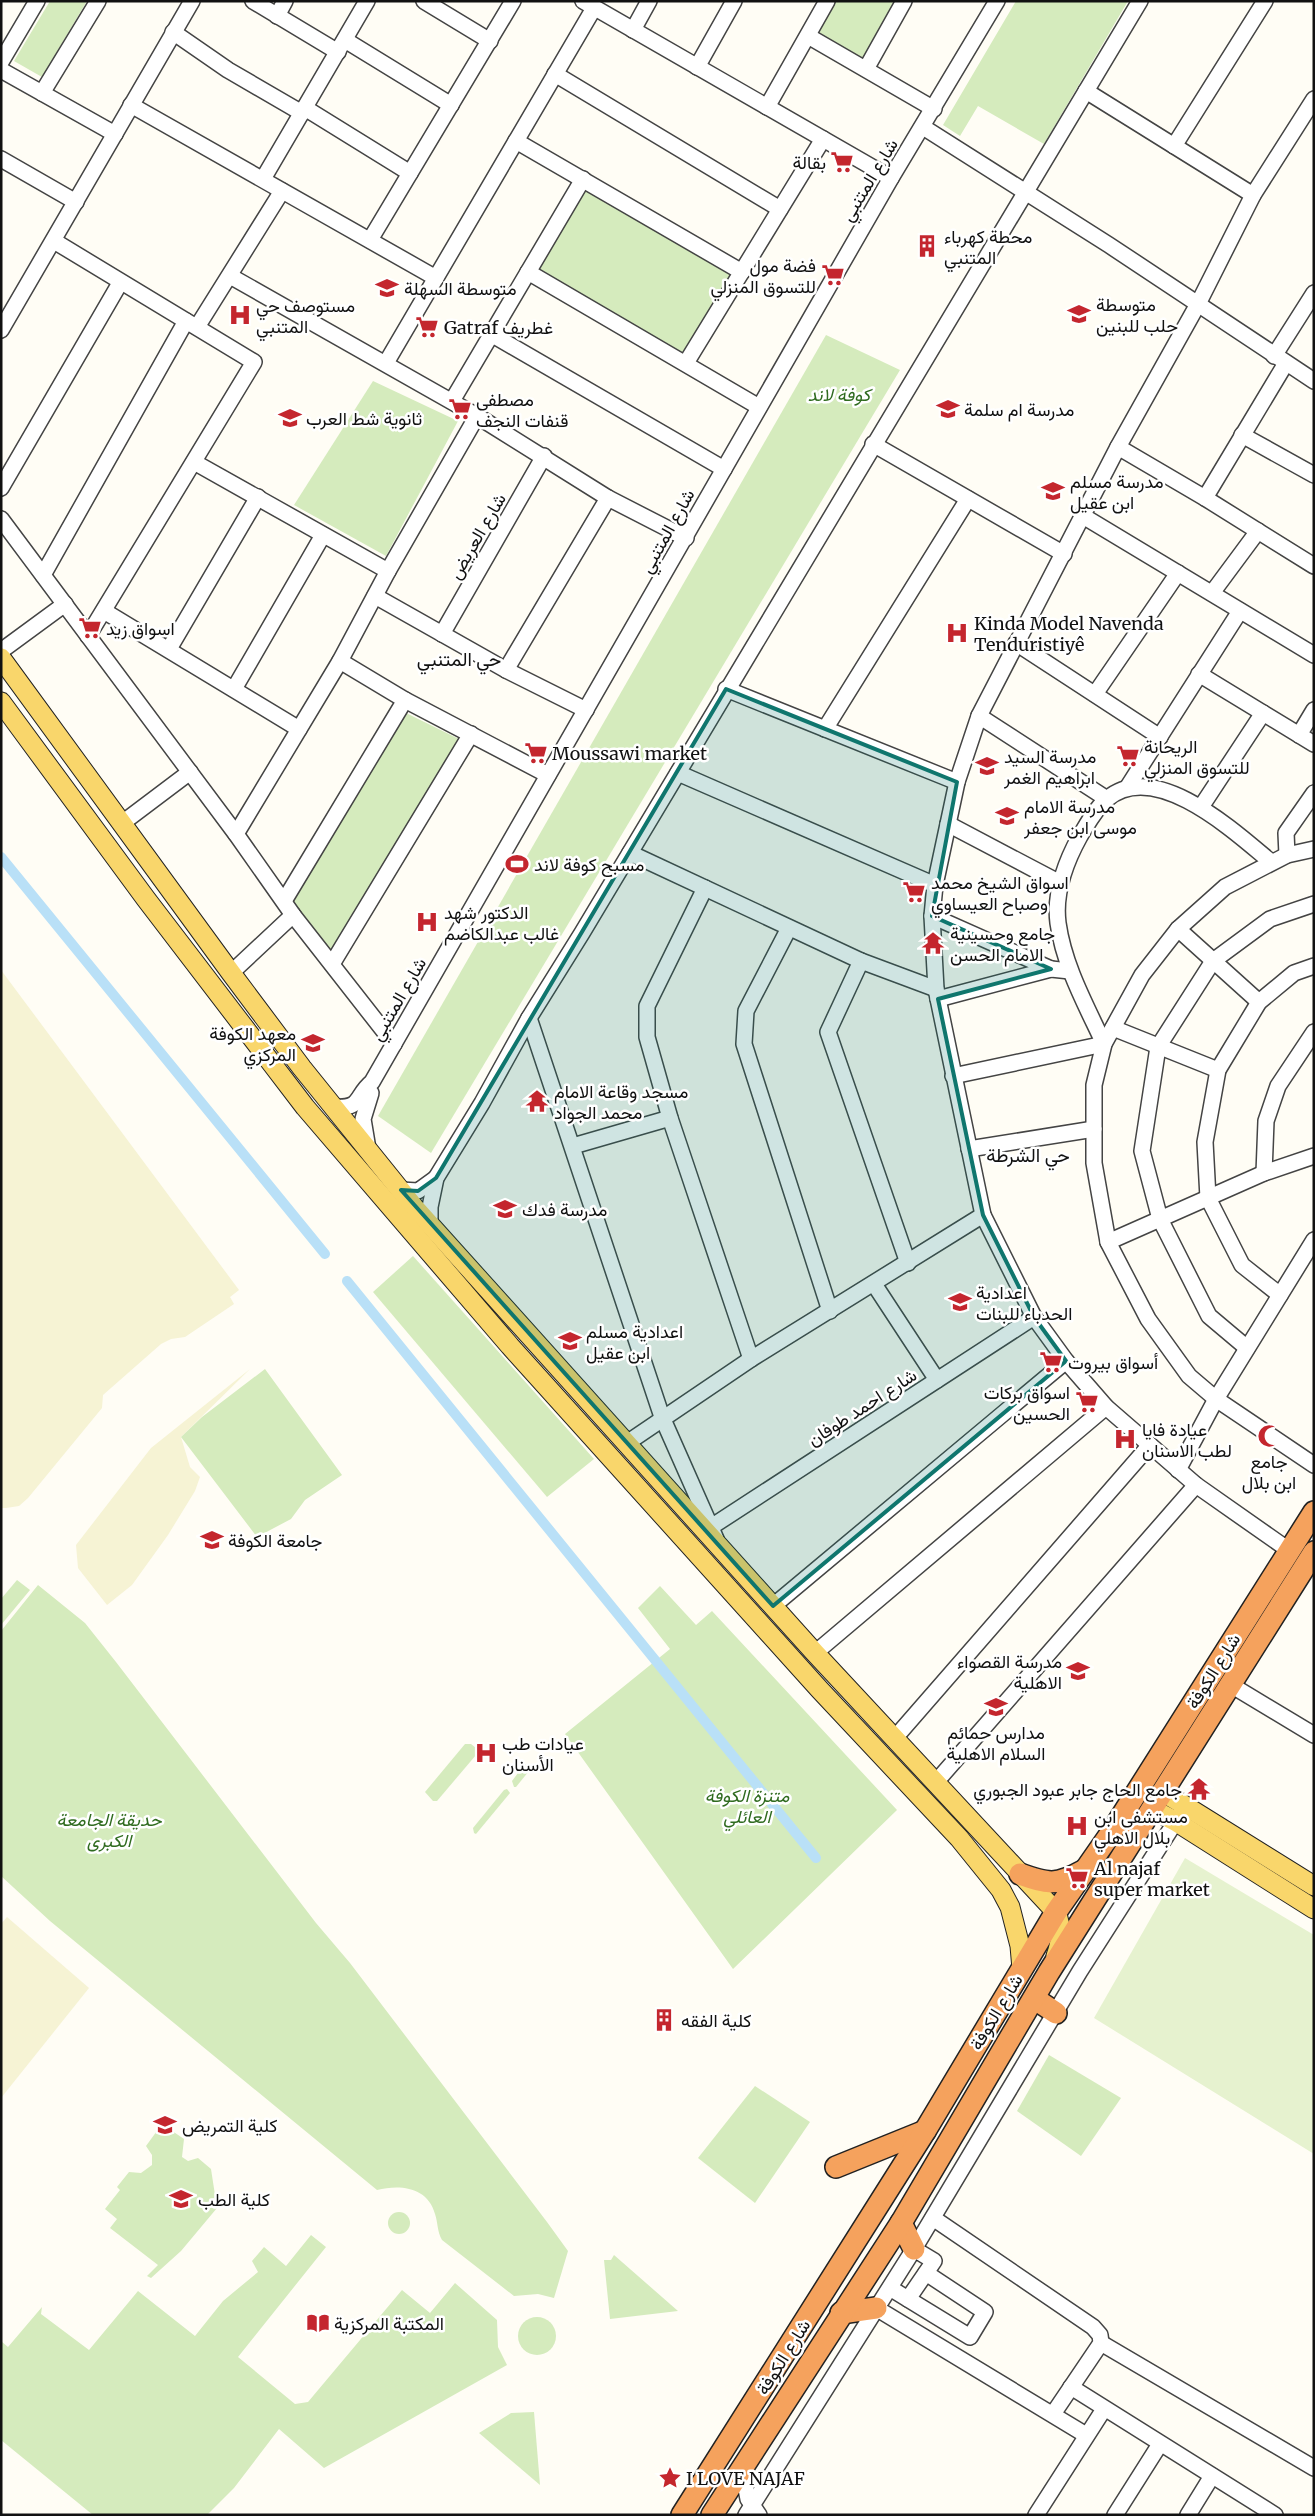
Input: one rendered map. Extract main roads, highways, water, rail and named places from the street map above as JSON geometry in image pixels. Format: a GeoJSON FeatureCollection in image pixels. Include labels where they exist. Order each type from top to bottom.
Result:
{"type":"FeatureCollection","features":[{"type":"Feature","properties":{"kind":"highway","name":"شارع الكوفة"},"geometry":{"type":"LineString","coordinates":[[682,2515],[833,2280],[1056,1912],[1083,1870],[1111,1833],[1314,1512]]}},
{"type":"Feature","properties":{"kind":"highway","name":"شارع الكوفة"},"geometry":{"type":"LineString","coordinates":[[712,2515],[883,2252],[1049,1972],[1312,1558]]}},
{"type":"Feature","properties":{"kind":"highway"},"geometry":{"type":"LineString","coordinates":[[1111,1833],[1120,1841],[1134,1840]]}},
{"type":"Feature","properties":{"kind":"highway"},"geometry":{"type":"LineString","coordinates":[[1020,1874],[1053,1883],[1061,1882],[1083,1870]]}},
{"type":"Feature","properties":{"kind":"highway"},"geometry":{"type":"LineString","coordinates":[[1034,1999],[1056,2012]]}},
{"type":"Feature","properties":{"kind":"highway"},"geometry":{"type":"LineString","coordinates":[[836,2167],[925,2131]]}},
{"type":"Feature","properties":{"kind":"highway"},"geometry":{"type":"LineString","coordinates":[[901,2222],[914,2249]]}},
{"type":"Feature","properties":{"kind":"highway"},"geometry":{"type":"LineString","coordinates":[[860,2236],[866,2248],[874,2252],[883,2252]]}},
{"type":"Feature","properties":{"kind":"highway"},"geometry":{"type":"LineString","coordinates":[[833,2280],[846,2282],[855,2293]]}},
{"type":"Feature","properties":{"kind":"highway"},"geometry":{"type":"LineString","coordinates":[[841,2314],[876,2308]]}},
{"type":"Feature","properties":{"kind":"main road"},"geometry":{"type":"LineString","coordinates":[[4,667],[231,973],[333,1106],[401,1190],[815,1654],[1056,1912],[1061,1925],[1061,1937],[1049,1972]]}},
{"type":"Feature","properties":{"kind":"main road"},"geometry":{"type":"LineString","coordinates":[[1,702],[146,899],[305,1107],[510,1346],[820,1690],[959,1838],[980,1863],[1001,1890],[1010,1907],[1020,1946],[1022,1969]]}},
{"type":"Feature","properties":{"kind":"main road"},"geometry":{"type":"LineString","coordinates":[[639,1488],[645,1488],[652,1484],[653,1473]]}},
{"type":"Feature","properties":{"kind":"main road"},"geometry":{"type":"LineString","coordinates":[[1158,1801],[1186,1806],[1314,1886]]}},
{"type":"Feature","properties":{"kind":"main road"},"geometry":{"type":"LineString","coordinates":[[1158,1801],[1175,1821],[1314,1909]]}},
{"type":"Feature","properties":{"kind":"main road"},"geometry":{"type":"LineString","coordinates":[[980,1863],[985,1866],[994,1864],[998,1859],[999,1849]]}},
{"type":"Feature","properties":{"kind":"waterway"},"geometry":{"type":"LineString","coordinates":[[1,857],[325,1254]]}},
{"type":"Feature","properties":{"kind":"waterway"},"geometry":{"type":"LineString","coordinates":[[347,1281],[816,1858]]}},
{"type":"Feature","properties":{"kind":"place","name":"بقالة"},"geometry":{"type":"Point","coordinates":[842,162]}},
{"type":"Feature","properties":{"kind":"place","name":"محطة كهرباء المتنبي"},"geometry":{"type":"Point","coordinates":[927,246]}},
{"type":"Feature","properties":{"kind":"place","name":"فضة مول للتسوق المنزلي"},"geometry":{"type":"Point","coordinates":[833,275]}},
{"type":"Feature","properties":{"kind":"place","name":"متوسطة السهلة"},"geometry":{"type":"Point","coordinates":[387,288]}},
{"type":"Feature","properties":{"kind":"place","name":"متوسطة حلب للبنين"},"geometry":{"type":"Point","coordinates":[1079,314]}},
{"type":"Feature","properties":{"kind":"place","name":"مستوصف حي المتنبي"},"geometry":{"type":"Point","coordinates":[240,315]}},
{"type":"Feature","properties":{"kind":"place","name":"Gatraf غطريف"},"geometry":{"type":"Point","coordinates":[427,327]}},
{"type":"Feature","properties":{"kind":"place","name":"مصطفى قنفات النجف"},"geometry":{"type":"Point","coordinates":[460,409]}},
{"type":"Feature","properties":{"kind":"place","name":"مدرسة ام سلمة"},"geometry":{"type":"Point","coordinates":[948,409]}},
{"type":"Feature","properties":{"kind":"place","name":"ثانوية شط العرب"},"geometry":{"type":"Point","coordinates":[290,418]}},
{"type":"Feature","properties":{"kind":"place","name":"مدرسة مسلم ابن عقيل"},"geometry":{"type":"Point","coordinates":[1053,491]}},
{"type":"Feature","properties":{"kind":"place","name":"اسواق زيد"},"geometry":{"type":"Point","coordinates":[90,628]}},
{"type":"Feature","properties":{"kind":"place","name":"Kinda Model Navenda Tenduristiyê"},"geometry":{"type":"Point","coordinates":[957,633]}},
{"type":"Feature","properties":{"kind":"place","name":"Moussawi market"},"geometry":{"type":"Point","coordinates":[536,753]}},
{"type":"Feature","properties":{"kind":"place","name":"الريحانة للتسوق المنزلي"},"geometry":{"type":"Point","coordinates":[1128,756]}},
{"type":"Feature","properties":{"kind":"place","name":"مدرسة السيد ابراهيم الغمر"},"geometry":{"type":"Point","coordinates":[987,766]}},
{"type":"Feature","properties":{"kind":"place","name":"مدرسة الامام موسى ابن جعفر"},"geometry":{"type":"Point","coordinates":[1007,816]}},
{"type":"Feature","properties":{"kind":"place","name":"مسبح كوفة لاند"},"geometry":{"type":"Point","coordinates":[517,864]}},
{"type":"Feature","properties":{"kind":"place","name":"اسواق الشيخ محمد وصباح العيساوي"},"geometry":{"type":"Point","coordinates":[914,892]}},
{"type":"Feature","properties":{"kind":"place","name":"الدكتور شهد غالب عبدالكاضم"},"geometry":{"type":"Point","coordinates":[427,922]}},
{"type":"Feature","properties":{"kind":"place","name":"جامع وحسينية الامام الحسن"},"geometry":{"type":"Point","coordinates":[933,943]}},
{"type":"Feature","properties":{"kind":"place","name":"معهد الكوفة المركزي"},"geometry":{"type":"Point","coordinates":[313,1043]}},
{"type":"Feature","properties":{"kind":"place","name":"مسجد وقاعة الامام محمد الجواد"},"geometry":{"type":"Point","coordinates":[537,1101]}},
{"type":"Feature","properties":{"kind":"place","name":"مدرسة فدك"},"geometry":{"type":"Point","coordinates":[505,1209]}},
{"type":"Feature","properties":{"kind":"place","name":"اعدادية الحدباء للبنات"},"geometry":{"type":"Point","coordinates":[960,1302]}},
{"type":"Feature","properties":{"kind":"place","name":"اعدادية مسلم ابن عقيل"},"geometry":{"type":"Point","coordinates":[570,1341]}},
{"type":"Feature","properties":{"kind":"place","name":"أسواق بيروت"},"geometry":{"type":"Point","coordinates":[1051,1362]}},
{"type":"Feature","properties":{"kind":"place","name":"اسواق بركات الحسين"},"geometry":{"type":"Point","coordinates":[1087,1402]}},
{"type":"Feature","properties":{"kind":"place","name":"جامع ابن بلال"},"geometry":{"type":"Point","coordinates":[1269,1436]}},
{"type":"Feature","properties":{"kind":"place","name":"عيادة فايا لطب الاسنان"},"geometry":{"type":"Point","coordinates":[1125,1439]}},
{"type":"Feature","properties":{"kind":"place","name":"جامعة الكوفة"},"geometry":{"type":"Point","coordinates":[212,1540]}},
{"type":"Feature","properties":{"kind":"place","name":"مدرسة القصواء الاهلية"},"geometry":{"type":"Point","coordinates":[1078,1671]}},
{"type":"Feature","properties":{"kind":"place","name":"مدارس حمائم السلام الاهلية"},"geometry":{"type":"Point","coordinates":[996,1707]}},
{"type":"Feature","properties":{"kind":"place","name":"عيادات طب الأسنان"},"geometry":{"type":"Point","coordinates":[486,1753]}},
{"type":"Feature","properties":{"kind":"place","name":"جامع الحاج جابر عبود الجبوري"},"geometry":{"type":"Point","coordinates":[1199,1789]}},
{"type":"Feature","properties":{"kind":"place","name":"مستشفى ابن بلال الاهلي"},"geometry":{"type":"Point","coordinates":[1077,1826]}},
{"type":"Feature","properties":{"kind":"place","name":"Al najaf super market"},"geometry":{"type":"Point","coordinates":[1077,1878]}},
{"type":"Feature","properties":{"kind":"place","name":"كلية الفقه"},"geometry":{"type":"Point","coordinates":[664,2020]}},
{"type":"Feature","properties":{"kind":"place","name":"كلية التمريض"},"geometry":{"type":"Point","coordinates":[165,2125]}},
{"type":"Feature","properties":{"kind":"place","name":"كلية الطب"},"geometry":{"type":"Point","coordinates":[181,2199]}},
{"type":"Feature","properties":{"kind":"place","name":"المكتبة المركزية"},"geometry":{"type":"Point","coordinates":[318,2323]}},
{"type":"Feature","properties":{"kind":"place","name":"I LOVE NAJAF"},"geometry":{"type":"Point","coordinates":[670,2478]}},
{"type":"Feature","properties":{"kind":"district","name":"حي المتنبي"},"geometry":{"type":"Point","coordinates":[459,659]}},
{"type":"Feature","properties":{"kind":"district","name":"حي الشرطة"},"geometry":{"type":"Point","coordinates":[1028,1155]}},
{"type":"Feature","properties":{"kind":"park label","name":"كوفة لاند"},"geometry":{"type":"Point","coordinates":[839,394]}},
{"type":"Feature","properties":{"kind":"park label","name":"متنزة الكوفة العائلي"},"geometry":{"type":"Point","coordinates":[747,1805]}},
{"type":"Feature","properties":{"kind":"park label","name":"حديقة الجامعة الكبرى"},"geometry":{"type":"Point","coordinates":[109,1829]}}]}
